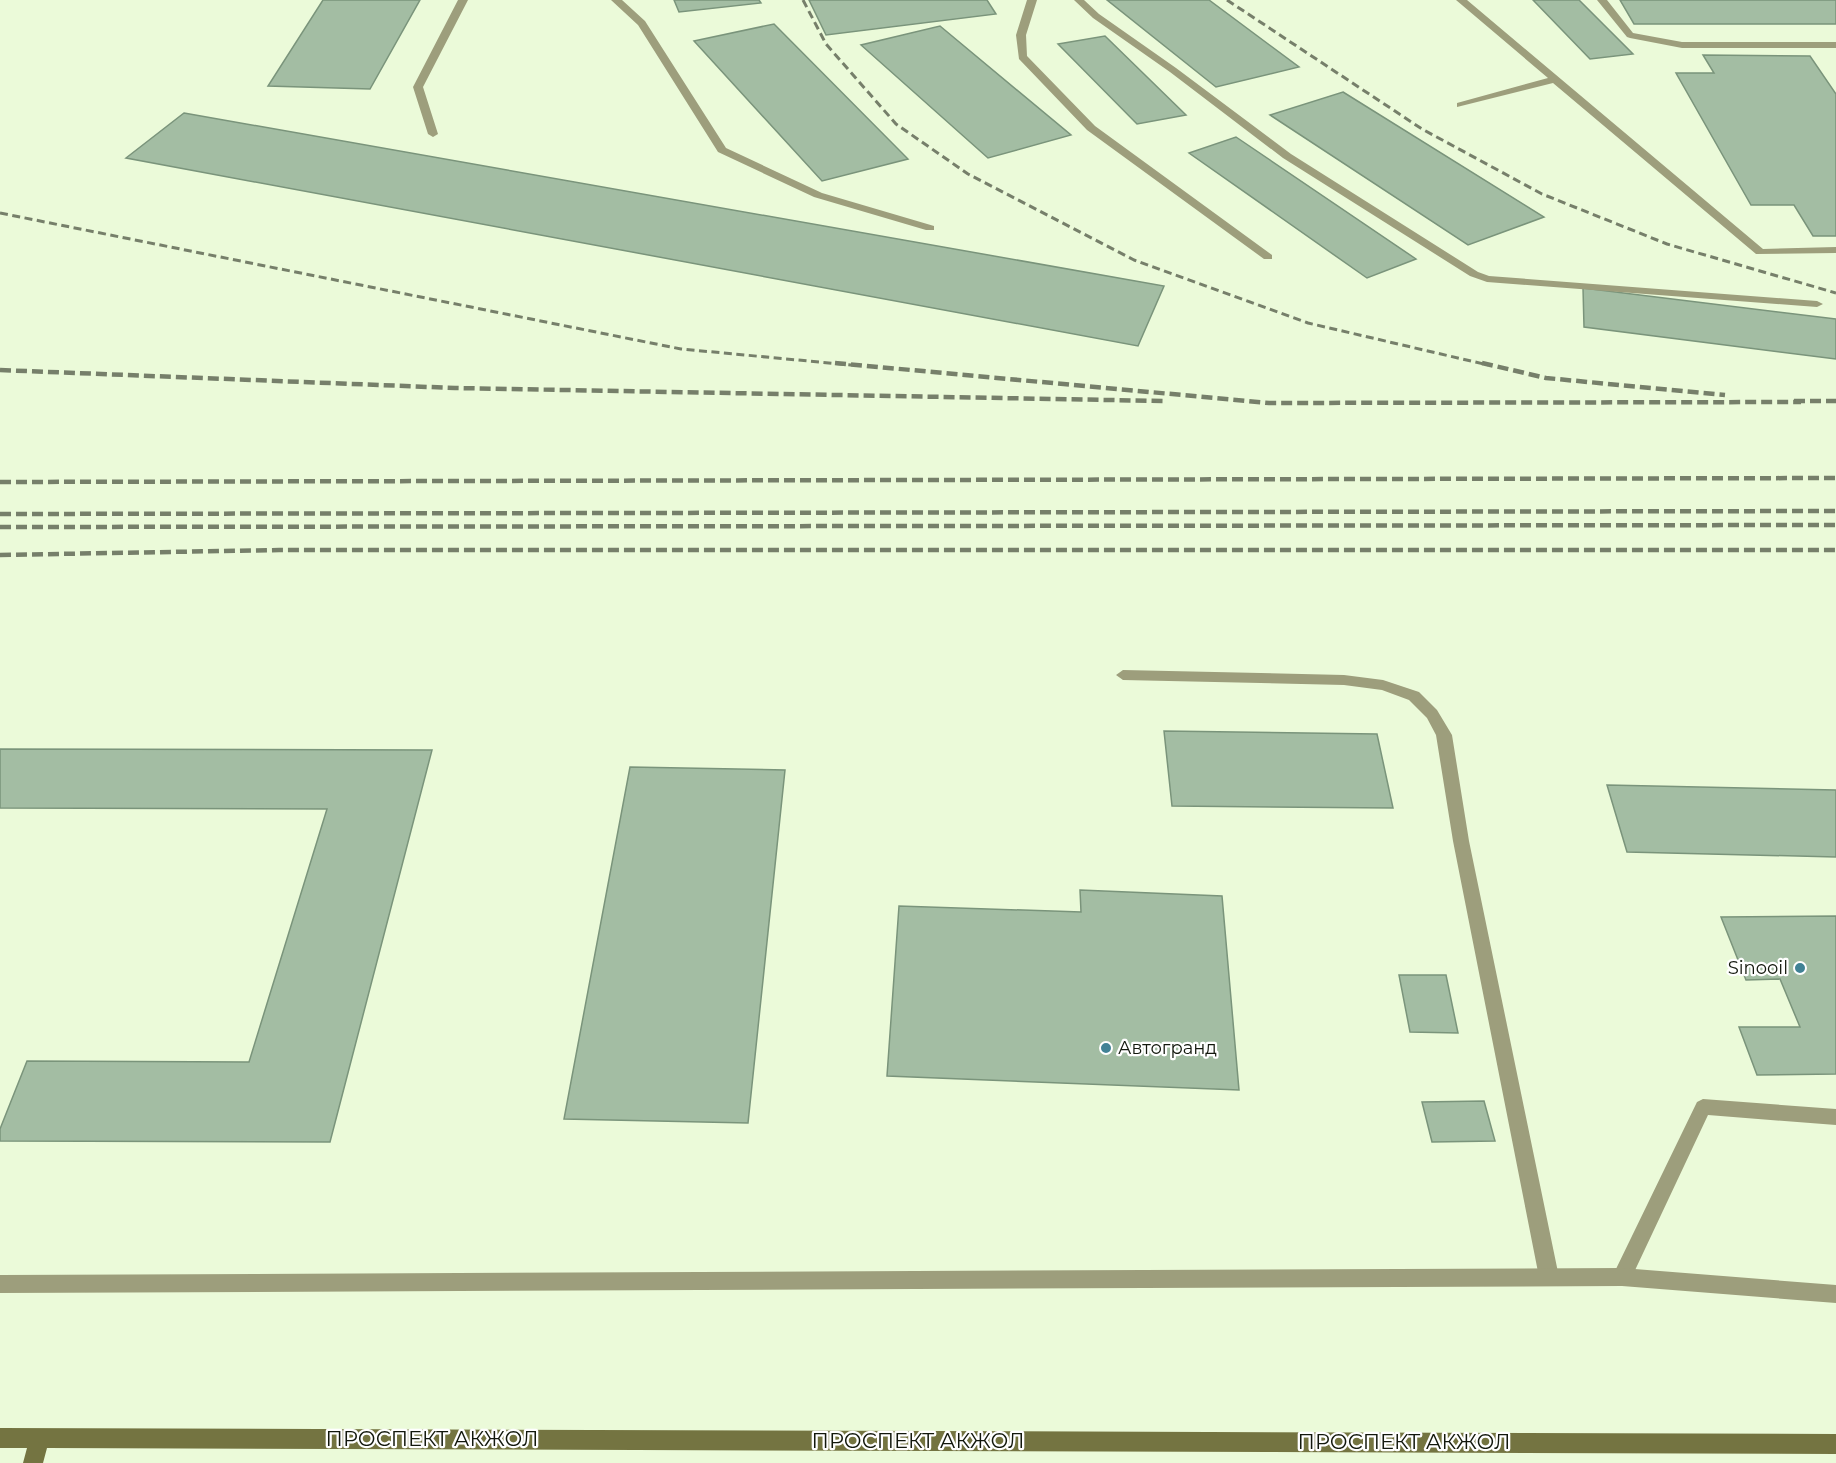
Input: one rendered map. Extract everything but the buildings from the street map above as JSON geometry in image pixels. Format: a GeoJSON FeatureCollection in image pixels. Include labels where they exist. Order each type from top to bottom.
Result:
{"type":"FeatureCollection","features":[{"type":"Feature","properties":{"kind":"main road","name":"ПРОСПЕКТ АКЖОЛ"},"geometry":{"type":"LineString","coordinates":[[0,1438],[1836,1443]]}},
{"type":"Feature","properties":{"kind":"main road"},"geometry":{"type":"LineString","coordinates":[[33,1463],[40,1438]]}},
{"type":"Feature","properties":{"kind":"street"},"geometry":{"type":"LineString","coordinates":[[433,134],[418,87],[463,0]]}},
{"type":"Feature","properties":{"kind":"street"},"geometry":{"type":"LineString","coordinates":[[616,0],[642,22],[722,150],[818,195],[930,228]]}},
{"type":"Feature","properties":{"kind":"street"},"geometry":{"type":"LineString","coordinates":[[1032,0],[1021,35],[1022,57],[1091,128],[1268,256]]}},
{"type":"Feature","properties":{"kind":"street"},"geometry":{"type":"LineString","coordinates":[[1079,0],[1096,16],[1173,70],[1287,156],[1474,274],[1487,279],[1817,304]]}},
{"type":"Feature","properties":{"kind":"street"},"geometry":{"type":"LineString","coordinates":[[1461,0],[1760,252],[1836,250]]}},
{"type":"Feature","properties":{"kind":"street"},"geometry":{"type":"LineString","coordinates":[[1602,0],[1630,35],[1682,45],[1836,45]]}},
{"type":"Feature","properties":{"kind":"street"},"geometry":{"type":"LineString","coordinates":[[1461,105],[1555,79]]}},
{"type":"Feature","properties":{"kind":"street"},"geometry":{"type":"LineString","coordinates":[[1123,675],[1364,682],[1383,685],[1414,696],[1432,714],[1443,735],[1461,841],[1549,1277]]}},
{"type":"Feature","properties":{"kind":"street"},"geometry":{"type":"LineString","coordinates":[[1622,1277],[1703,1107],[1836,1117]]}},
{"type":"Feature","properties":{"kind":"street"},"geometry":{"type":"LineString","coordinates":[[0,1284],[1622,1277],[1836,1294]]}},
{"type":"Feature","properties":{"kind":"railway"},"geometry":{"type":"LineString","coordinates":[[803,0],[826,44],[896,124],[968,174],[1134,260],[1308,323],[1488,365]]}},
{"type":"Feature","properties":{"kind":"railway"},"geometry":{"type":"LineString","coordinates":[[1227,0],[1422,129],[1542,194],[1667,244],[1836,293]]}},
{"type":"Feature","properties":{"kind":"railway"},"geometry":{"type":"LineString","coordinates":[[0,213],[681,349],[851,365]]}},
{"type":"Feature","properties":{"kind":"railway"},"geometry":{"type":"LineString","coordinates":[[835,363],[1269,403],[1801,402]]}},
{"type":"Feature","properties":{"kind":"railway"},"geometry":{"type":"LineString","coordinates":[[1482,363],[1546,378],[1725,395]]}},
{"type":"Feature","properties":{"kind":"railway"},"geometry":{"type":"LineString","coordinates":[[0,370],[455,388],[1164,401]]}},
{"type":"Feature","properties":{"kind":"railway"},"geometry":{"type":"LineString","coordinates":[[1794,401],[1836,401]]}},
{"type":"Feature","properties":{"kind":"railway"},"geometry":{"type":"LineString","coordinates":[[0,482],[1836,478]]}},
{"type":"Feature","properties":{"kind":"railway"},"geometry":{"type":"LineString","coordinates":[[0,514],[1836,511]]}},
{"type":"Feature","properties":{"kind":"railway"},"geometry":{"type":"LineString","coordinates":[[0,527],[1836,525]]}},
{"type":"Feature","properties":{"kind":"railway"},"geometry":{"type":"LineString","coordinates":[[0,555],[279,550],[1836,550]]}},
{"type":"Feature","properties":{"kind":"place","name":"Sinooil"},"geometry":{"type":"Point","coordinates":[1800,968]}},
{"type":"Feature","properties":{"kind":"place","name":"Автогранд"},"geometry":{"type":"Point","coordinates":[1106,1048]}}]}
